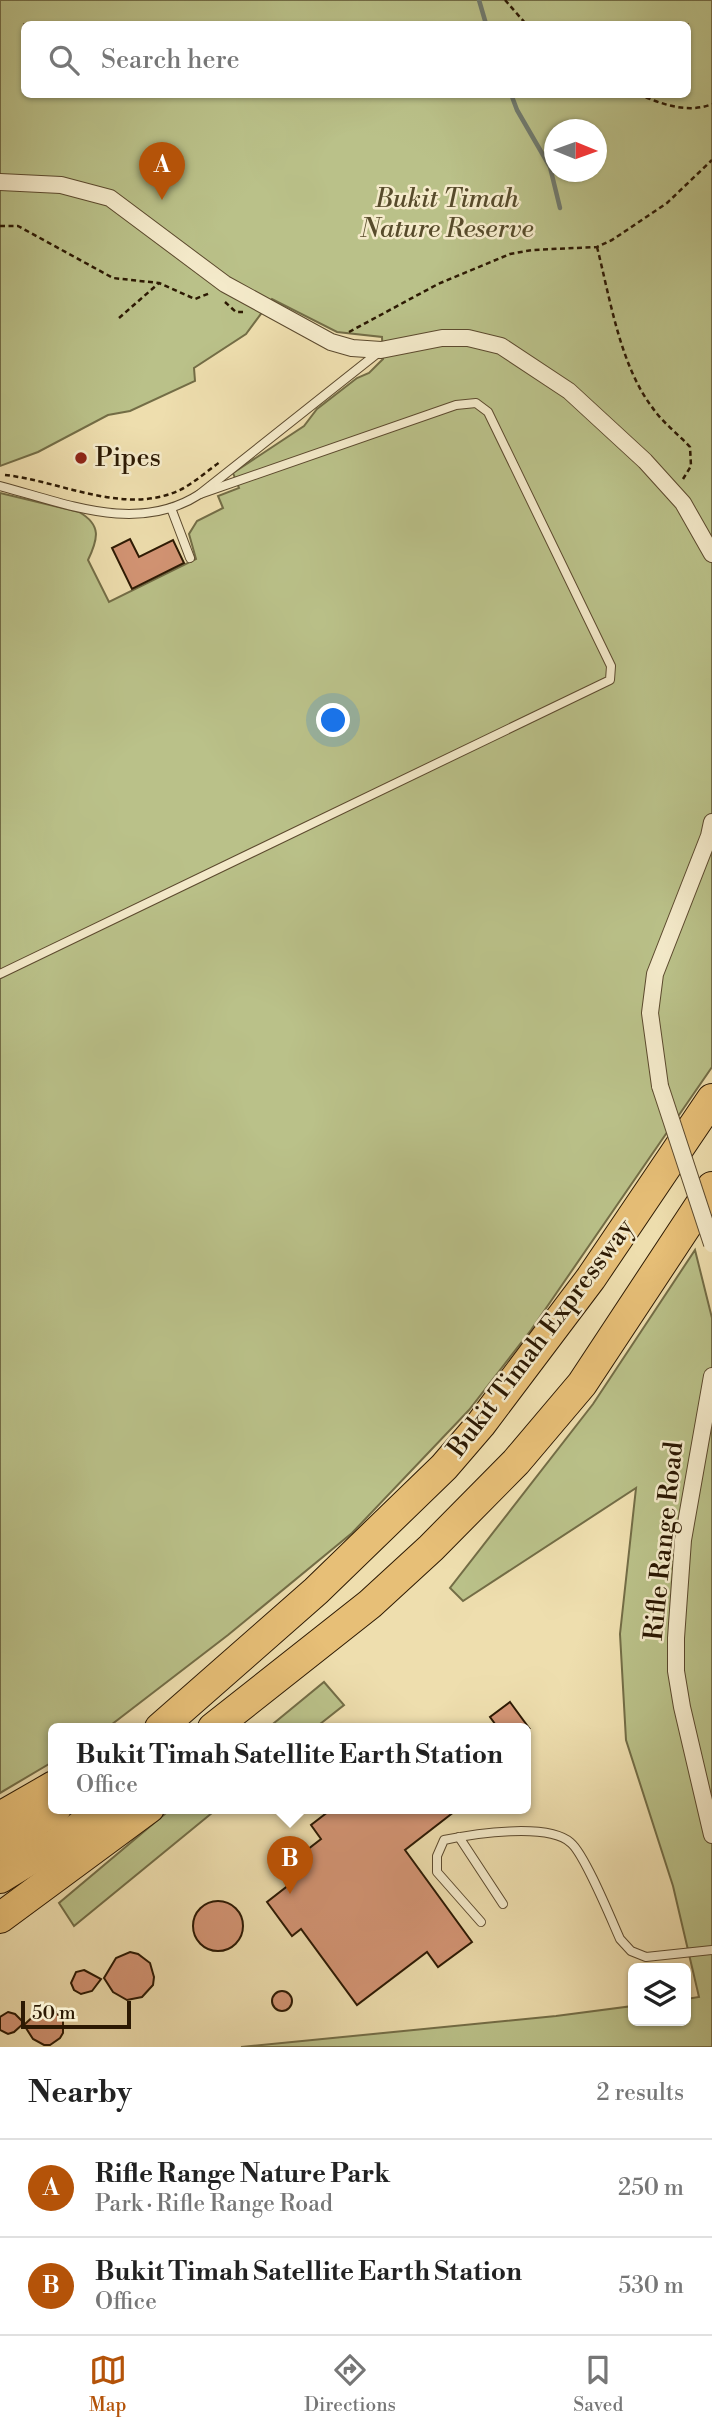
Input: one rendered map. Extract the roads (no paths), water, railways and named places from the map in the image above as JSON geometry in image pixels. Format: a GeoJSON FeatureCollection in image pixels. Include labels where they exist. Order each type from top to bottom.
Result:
{"type":"FeatureCollection","features":[{"type":"Feature","properties":{"kind":"highway","name":"Bukit Timah Expressway"},"geometry":{"type":"LineString","coordinates":[[166,1723],[316,1591],[444,1467],[481,1424],[591,1278],[712,1099]]}},
{"type":"Feature","properties":{"kind":"highway","name":"Bukit Timah Expressway"},"geometry":{"type":"LineString","coordinates":[[219,1723],[332,1635],[431,1548],[516,1462],[573,1394],[712,1187]]}},
{"type":"Feature","properties":{"kind":"highway"},"geometry":{"type":"LineString","coordinates":[[252,1723],[313,1668],[332,1635]]}},
{"type":"Feature","properties":{"kind":"highway"},"geometry":{"type":"LineString","coordinates":[[0,1816],[48,1789]]}},
{"type":"Feature","properties":{"kind":"highway"},"geometry":{"type":"LineString","coordinates":[[0,1846],[48,1813]]}},
{"type":"Feature","properties":{"kind":"highway"},"geometry":{"type":"LineString","coordinates":[[0,1878],[97,1814]]}},
{"type":"Feature","properties":{"kind":"highway"},"geometry":{"type":"LineString","coordinates":[[0,1918],[141,1814]]}},
{"type":"Feature","properties":{"kind":"street"},"geometry":{"type":"LineString","coordinates":[[0,182],[61,185],[110,198],[225,284],[331,342],[352,348],[381,350],[442,338],[468,338],[501,346],[569,391],[645,461],[683,503],[710,544]]}},
{"type":"Feature","properties":{"kind":"street"},"geometry":{"type":"LineString","coordinates":[[712,822],[709,836],[655,974],[650,1013],[660,1086],[712,1244]]}},
{"type":"Feature","properties":{"kind":"street","name":"Rifle Range Road"},"geometry":{"type":"LineString","coordinates":[[712,1376],[683,1540],[678,1584],[676,1671],[712,1835]]}},
{"type":"Feature","properties":{"kind":"lane"},"geometry":{"type":"LineString","coordinates":[[200,494],[381,350]]}},
{"type":"Feature","properties":{"kind":"lane"},"geometry":{"type":"LineString","coordinates":[[0,486],[105,514],[142,514],[171,508],[200,494],[456,405],[476,403],[488,412],[611,666],[610,680],[0,974]]}},
{"type":"Feature","properties":{"kind":"lane"},"geometry":{"type":"LineString","coordinates":[[171,508],[190,558]]}},
{"type":"Feature","properties":{"kind":"lane"},"geometry":{"type":"LineString","coordinates":[[481,1922],[438,1872],[437,1856],[444,1840],[532,1830],[553,1833],[572,1843],[621,1939],[631,1951],[646,1958],[712,1950]]}},
{"type":"Feature","properties":{"kind":"lane"},"geometry":{"type":"LineString","coordinates":[[459,1837],[503,1904]]}},
{"type":"Feature","properties":{"kind":"waterway"},"geometry":{"type":"LineString","coordinates":[[479,0],[485,21]]}},
{"type":"Feature","properties":{"kind":"waterway"},"geometry":{"type":"LineString","coordinates":[[512,98],[550,167],[560,208]]}},
{"type":"Feature","properties":{"kind":"place","name":"Rifle Range Nature Park"},"geometry":{"type":"Point","coordinates":[162,200]}},
{"type":"Feature","properties":{"kind":"place","name":"Pipes"},"geometry":{"type":"Point","coordinates":[81,458]}},
{"type":"Feature","properties":{"kind":"place","name":"Bukit Timah Satellite Earth Station"},"geometry":{"type":"Point","coordinates":[290,1894]}},
{"type":"Feature","properties":{"kind":"park label","name":"Bukit Timah Nature Reserve"},"geometry":{"type":"Point","coordinates":[447,214]}}]}
